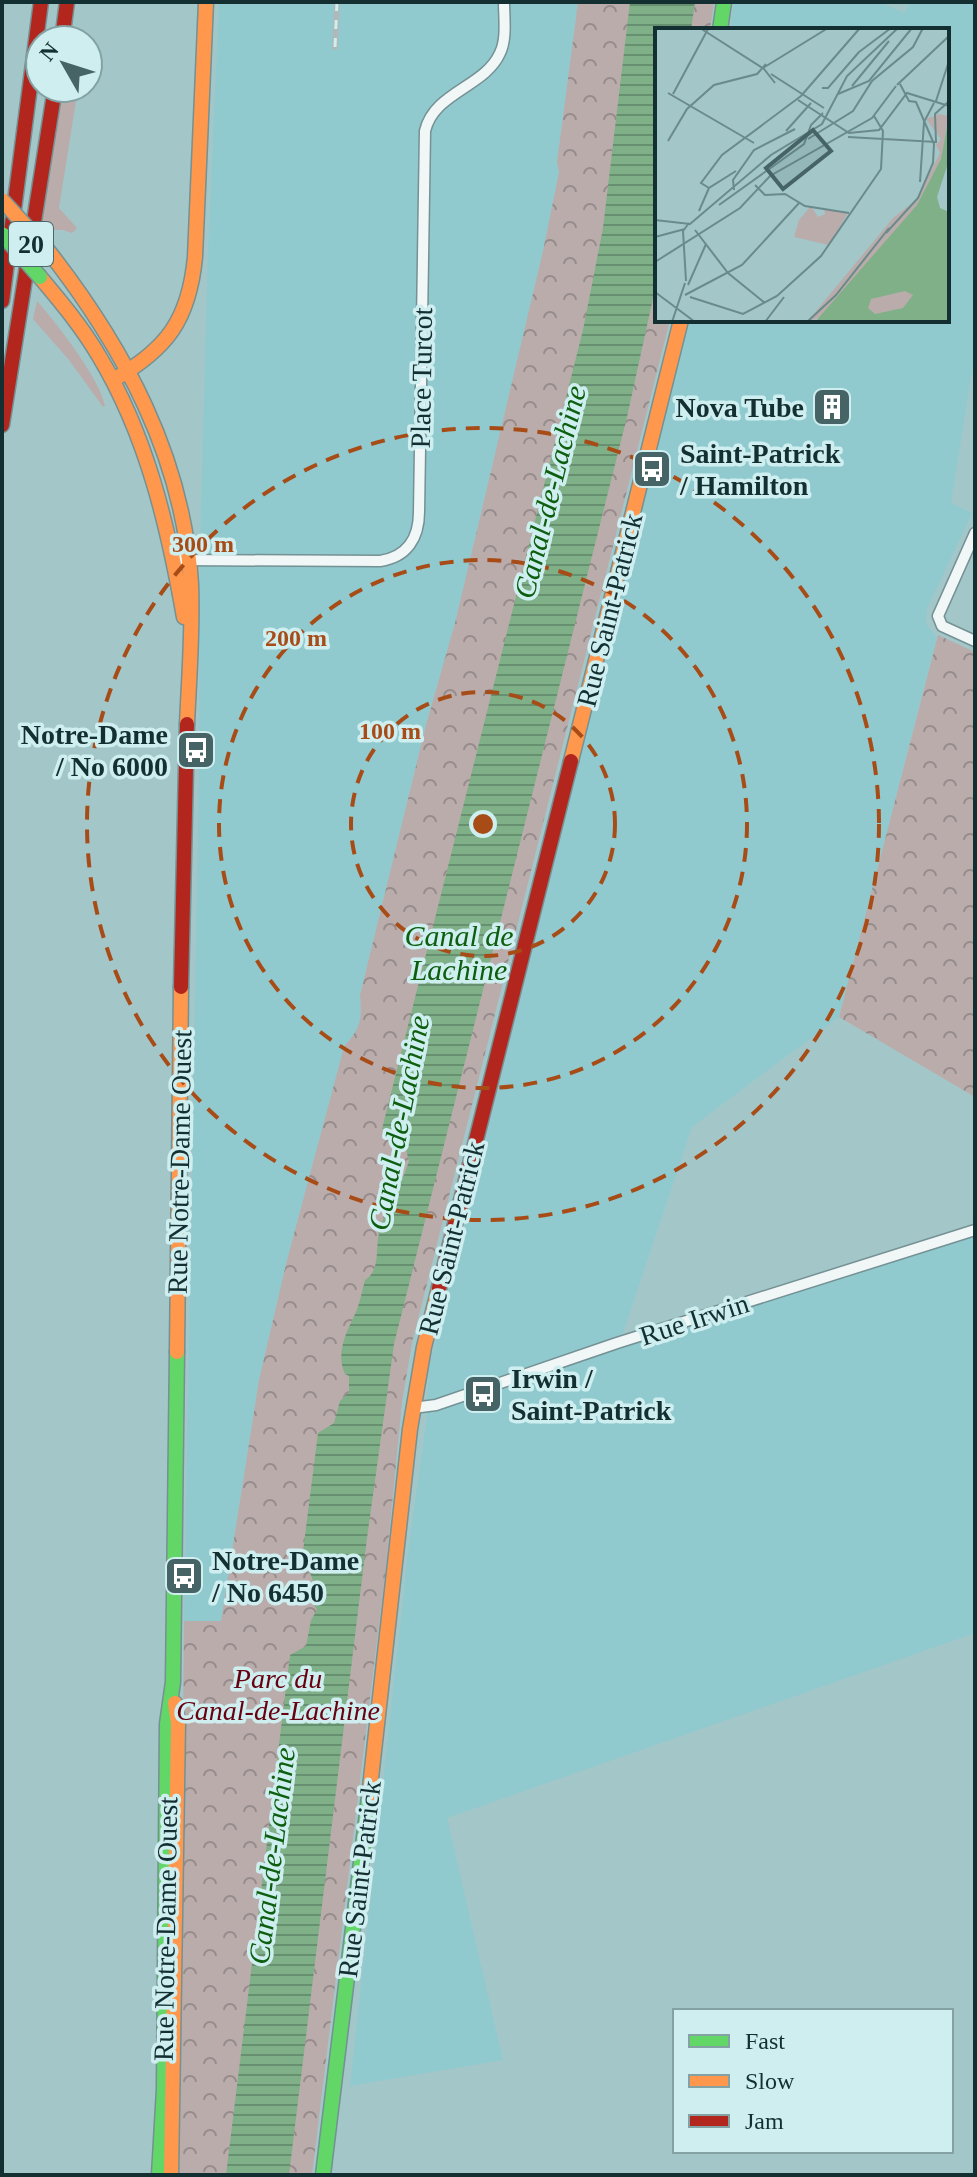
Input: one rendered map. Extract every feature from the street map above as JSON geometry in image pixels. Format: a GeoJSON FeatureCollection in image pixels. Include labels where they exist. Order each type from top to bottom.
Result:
{"type":"FeatureCollection","features":[{"type":"Feature","properties":{"kind":"main road"},"geometry":{"type":"LineString","coordinates":[[2,301],[41,2]]}},
{"type":"Feature","properties":{"kind":"main road"},"geometry":{"type":"LineString","coordinates":[[64,24],[67,2]]}},
{"type":"Feature","properties":{"kind":"main road"},"geometry":{"type":"LineString","coordinates":[[113,380],[131,371],[171,336],[185,311],[193,287],[206,2]]}},
{"type":"Feature","properties":{"kind":"main road"},"geometry":{"type":"LineString","coordinates":[[720,28],[724,2]]}},
{"type":"Feature","properties":{"kind":"main road","name":"20"},"geometry":{"type":"LineString","coordinates":[[2,425],[52,104]]}},
{"type":"Feature","properties":{"kind":"main road","name":"Rue Notre-Dame Ouest"},"geometry":{"type":"LineString","coordinates":[[2,200],[46,248],[92,306],[131,371],[153,418],[170,467],[182,560]]}},
{"type":"Feature","properties":{"kind":"main road","name":"Rue Notre-Dame Ouest"},"geometry":{"type":"LineString","coordinates":[[2,234],[71,313],[113,380],[153,472],[191,592],[180,1025],[173,1682],[178,1738],[171,2175]]}},
{"type":"Feature","properties":{"kind":"main road","name":"Rue Saint-Patrick"},"geometry":{"type":"LineString","coordinates":[[323,2175],[400,1542],[413,1408],[437,1289],[680,322]]}},
{"type":"Feature","properties":{"kind":"main road","name":"Rue Notre-Dame Ouest"},"geometry":{"type":"LineString","coordinates":[[159,2175],[164,2089],[167,1724],[173,1682]]}},
{"type":"Feature","properties":{"kind":"street","name":"Place Turcot"},"geometry":{"type":"LineString","coordinates":[[182,560],[380,561],[402,553],[414,540],[419,521],[425,131],[430,117],[439,106],[498,57],[504,39],[504,2]]}},
{"type":"Feature","properties":{"kind":"street"},"geometry":{"type":"LineString","coordinates":[[975,533],[940,611],[939,622],[975,641]]}},
{"type":"Feature","properties":{"kind":"street","name":"Rue Irwin"},"geometry":{"type":"LineString","coordinates":[[413,1408],[436,1405],[617,1343],[975,1230]]}},
{"type":"Feature","properties":{"kind":"shaded area"},"geometry":{"type":"Polygon","coordinates":[[[219,2],[578,2],[557,162],[559,172],[543,251],[455,623],[426,725],[360,995],[361,1017],[357,1031],[344,1047],[287,1260],[259,1380],[221,1621],[184,1621],[200,544],[219,2]]]}},
{"type":"Feature","properties":{"kind":"shaded area"},"geometry":{"type":"Polygon","coordinates":[[[734,2],[879,2],[904,13],[910,2],[975,2],[975,352],[951,503],[972,513],[927,609],[926,624],[937,637],[839,1017],[692,1127],[618,1342],[975,1230],[975,1633],[447,1818],[503,2060],[350,2086],[409,1544],[426,1424],[429,1369],[689,322],[949,322],[949,28],[730,28],[734,2]]]}},
{"type":"Feature","properties":{"kind":"green space","name":"Parc du Canal-de-Lachine"},"geometry":{"type":"Polygon","coordinates":[[[578,2],[714,2],[710,28],[655,28],[655,322],[669,322],[412,1343],[402,1402],[386,1567],[312,2175],[179,2175],[184,1621],[221,1621],[259,1380],[287,1260],[344,1047],[359,1023],[360,995],[426,725],[455,623],[543,251],[559,172],[557,162],[578,2]]]}},
{"type":"Feature","properties":{"kind":"green space"},"geometry":{"type":"Polygon","coordinates":[[[61,104],[75,104],[59,208],[77,228],[72,233],[52,230],[50,239],[41,229],[61,104]]]}},
{"type":"Feature","properties":{"kind":"green space"},"geometry":{"type":"Polygon","coordinates":[[[37,301],[86,367],[105,406],[33,319],[37,301]]]}},
{"type":"Feature","properties":{"kind":"green space"},"geometry":{"type":"Polygon","coordinates":[[[938,635],[975,652],[975,1097],[839,1017],[938,635]]]}},
{"type":"Feature","properties":{"kind":"water","name":"Canal de Lachine"},"geometry":{"type":"Polygon","coordinates":[[[630,2],[695,2],[691,28],[655,28],[655,289],[627,417],[394,1344],[367,1538],[289,2175],[226,2175],[290,1655],[306,1646],[311,1620],[317,1610],[313,1603],[313,1580],[307,1568],[301,1567],[318,1433],[334,1423],[340,1401],[349,1392],[349,1376],[345,1374],[341,1358],[343,1342],[365,1280],[375,1265],[379,1233],[390,1203],[389,1197],[404,1175],[409,1161],[405,1146],[408,1142],[400,1129],[382,1129],[583,330],[603,228],[630,2]]]}},
{"type":"Feature","properties":{"kind":"railway"},"geometry":{"type":"LineString","coordinates":[[335,47],[337,2]]}},
{"type":"Feature","properties":{"kind":"traffic: fast"},"geometry":{"type":"LineString","coordinates":[[720,28],[724,2]]}},
{"type":"Feature","properties":{"kind":"traffic: fast"},"geometry":{"type":"LineString","coordinates":[[2,234],[40,277]]}},
{"type":"Feature","properties":{"kind":"traffic: fast"},"geometry":{"type":"LineString","coordinates":[[159,2175],[164,2089],[167,1724],[173,1682],[177,1352]]}},
{"type":"Feature","properties":{"kind":"traffic: fast"},"geometry":{"type":"LineString","coordinates":[[323,2175],[369,1796]]}},
{"type":"Feature","properties":{"kind":"traffic: slow"},"geometry":{"type":"LineString","coordinates":[[113,380],[148,357],[172,330],[181,315],[192,279],[206,2]]}},
{"type":"Feature","properties":{"kind":"traffic: slow"},"geometry":{"type":"LineString","coordinates":[[2,200],[46,248]]}},
{"type":"Feature","properties":{"kind":"traffic: slow"},"geometry":{"type":"LineString","coordinates":[[46,248],[74,285],[124,364],[145,405],[176,492],[186,537],[191,584],[187,724]]}},
{"type":"Feature","properties":{"kind":"traffic: slow"},"geometry":{"type":"LineString","coordinates":[[40,277],[92,345],[130,418],[154,482],[184,617]]}},
{"type":"Feature","properties":{"kind":"traffic: slow"},"geometry":{"type":"LineString","coordinates":[[571,761],[681,322]]}},
{"type":"Feature","properties":{"kind":"traffic: slow"},"geometry":{"type":"LineString","coordinates":[[177,1352],[181,987]]}},
{"type":"Feature","properties":{"kind":"traffic: slow"},"geometry":{"type":"LineString","coordinates":[[369,1796],[410,1429],[424,1347],[439,1288]]}},
{"type":"Feature","properties":{"kind":"traffic: slow"},"geometry":{"type":"LineString","coordinates":[[171,2175],[178,1723],[175,1703]]}},
{"type":"Feature","properties":{"kind":"traffic: jam"},"geometry":{"type":"LineString","coordinates":[[2,301],[41,2]]}},
{"type":"Feature","properties":{"kind":"traffic: jam"},"geometry":{"type":"LineString","coordinates":[[64,24],[67,2]]}},
{"type":"Feature","properties":{"kind":"traffic: jam"},"geometry":{"type":"LineString","coordinates":[[2,425],[52,104]]}},
{"type":"Feature","properties":{"kind":"traffic: jam"},"geometry":{"type":"LineString","coordinates":[[181,987],[187,724]]}},
{"type":"Feature","properties":{"kind":"traffic: jam"},"geometry":{"type":"LineString","coordinates":[[439,1288],[571,761]]}},
{"type":"Feature","properties":{"kind":"place","name":"Nova Tube"},"geometry":{"type":"Point","coordinates":[832,407]}},
{"type":"Feature","properties":{"kind":"place","name":"Saint-Patrick / Hamilton"},"geometry":{"type":"Point","coordinates":[652,469]}},
{"type":"Feature","properties":{"kind":"place","name":"Notre-Dame / No 6000"},"geometry":{"type":"Point","coordinates":[196,750]}},
{"type":"Feature","properties":{"kind":"place","name":"Irwin / Saint-Patrick"},"geometry":{"type":"Point","coordinates":[483,1394]}},
{"type":"Feature","properties":{"kind":"place","name":"Notre-Dame / No 6450"},"geometry":{"type":"Point","coordinates":[184,1576]}},
{"type":"Feature","properties":{"kind":"water label","name":"Canal-de-Lachine"},"geometry":{"type":"Point","coordinates":[550,492]}},
{"type":"Feature","properties":{"kind":"water label","name":"Canal-de-Lachine"},"geometry":{"type":"Point","coordinates":[399,1123]}},
{"type":"Feature","properties":{"kind":"water label","name":"Canal-de-Lachine"},"geometry":{"type":"Point","coordinates":[272,1856]}}]}
